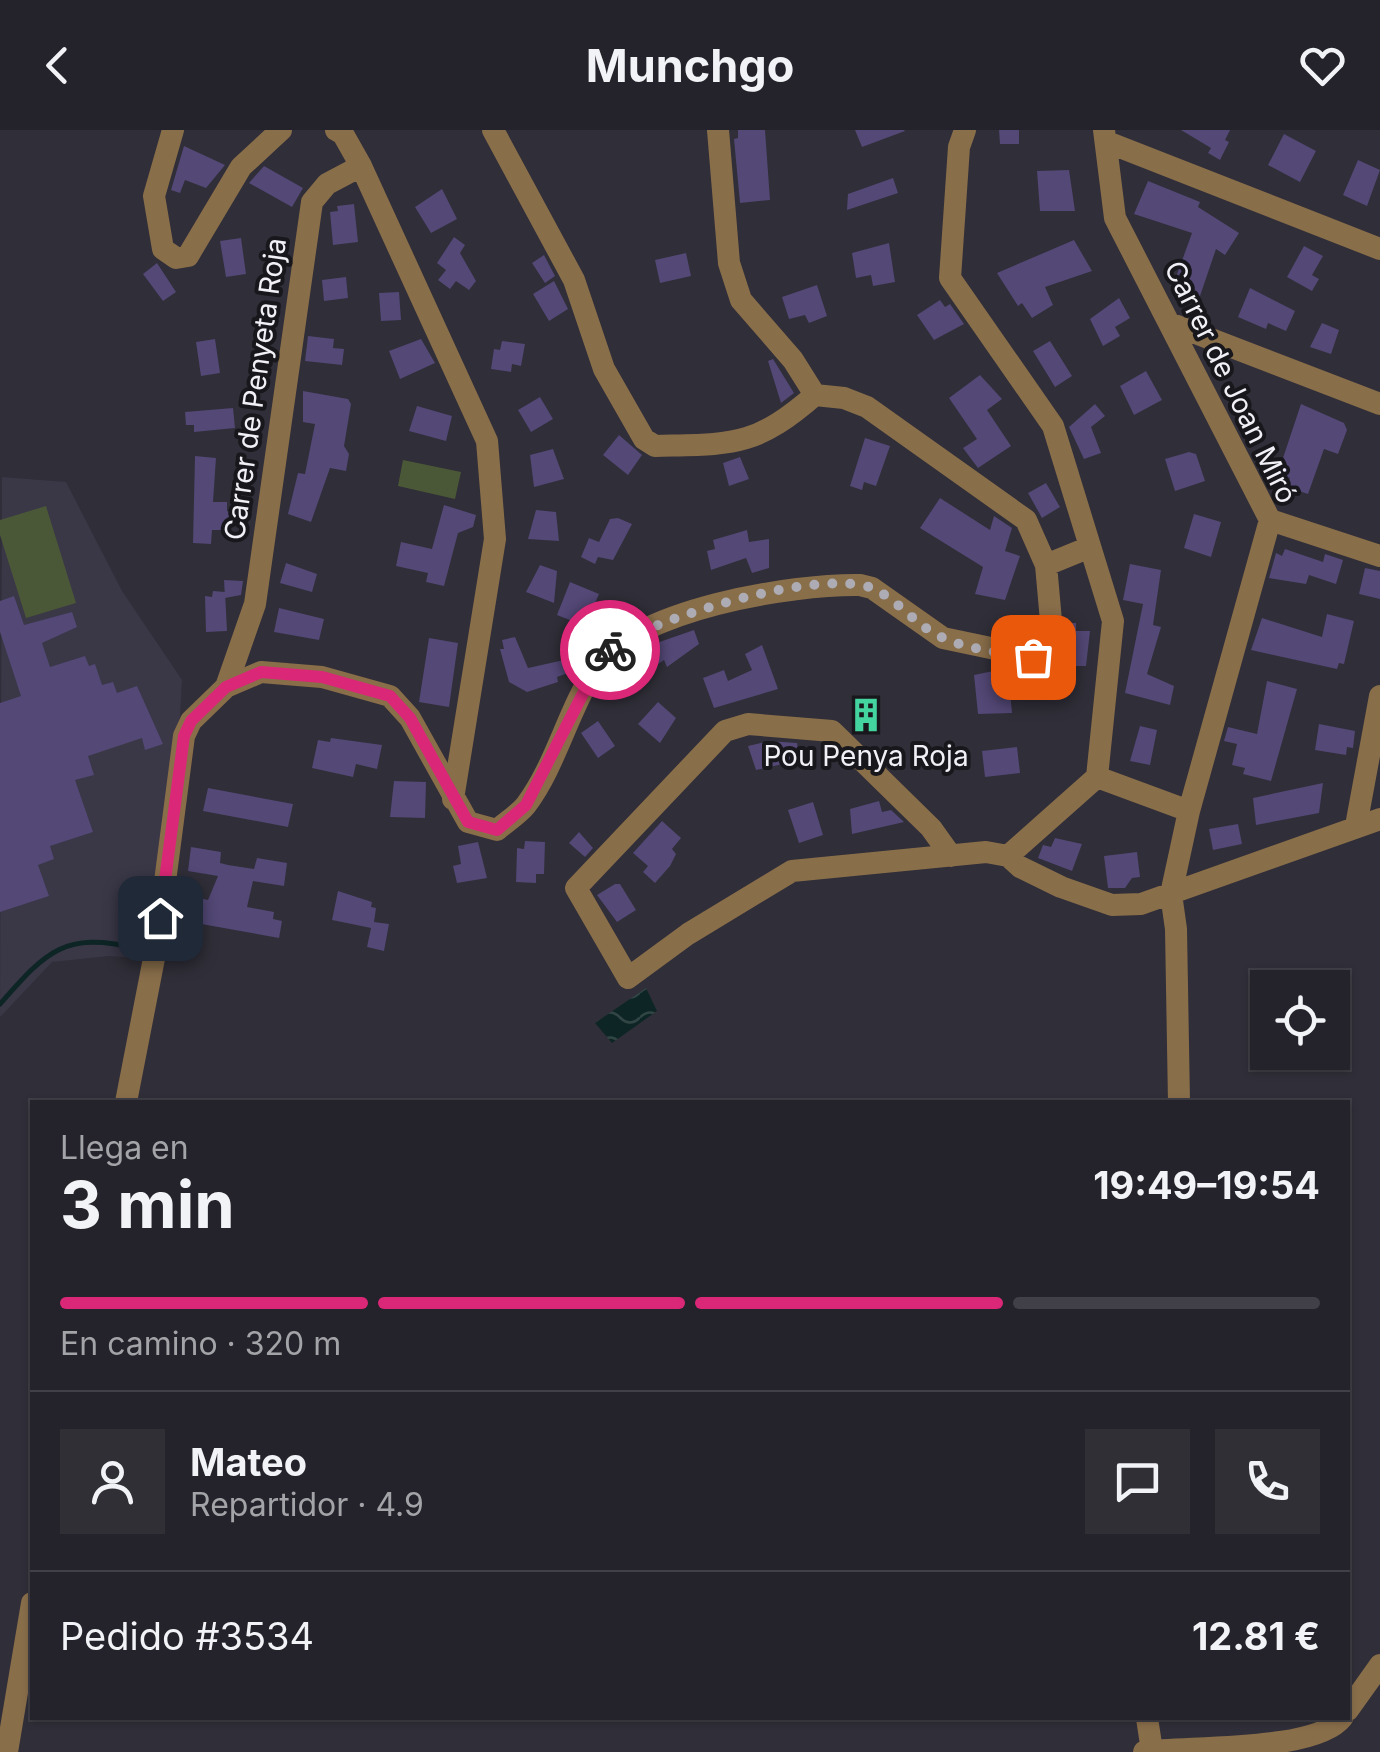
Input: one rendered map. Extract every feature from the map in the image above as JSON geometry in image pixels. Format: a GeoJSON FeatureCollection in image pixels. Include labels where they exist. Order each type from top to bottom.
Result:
{"type":"FeatureCollection","features":[{"type":"Feature","properties":{"kind":"street"},"geometry":{"type":"LineString","coordinates":[[172,130],[154,196],[164,248],[176,258],[188,256],[241,167],[281,130]]}},
{"type":"Feature","properties":{"kind":"street"},"geometry":{"type":"LineString","coordinates":[[336,130],[343,134],[361,166],[488,441],[495,539],[453,798]]}},
{"type":"Feature","properties":{"kind":"street"},"geometry":{"type":"LineString","coordinates":[[126,1100],[157,943],[184,736],[191,721],[226,687],[261,672],[322,677],[390,696],[410,718],[468,822],[497,830],[526,805],[595,670],[612,647],[646,628],[763,592],[860,585],[872,588],[943,638],[1033,657],[1048,647],[1052,632],[1046,565],[1035,534],[1014,509],[867,408],[844,398],[815,396],[777,428],[736,444],[655,446],[644,439],[604,369],[574,280],[493,130]]}},
{"type":"Feature","properties":{"kind":"street"},"geometry":{"type":"LineString","coordinates":[[718,130],[729,264],[741,300],[793,360],[815,396]]}},
{"type":"Feature","properties":{"kind":"street"},"geometry":{"type":"LineString","coordinates":[[966,130],[959,147],[950,278],[1053,426],[1114,622],[1096,777],[1008,856]]}},
{"type":"Feature","properties":{"kind":"street"},"geometry":{"type":"LineString","coordinates":[[1106,136],[1380,249]]}},
{"type":"Feature","properties":{"kind":"street","name":"Carrer de Joan Miró"},"geometry":{"type":"LineString","coordinates":[[1106,136],[1114,218],[1270,520],[1189,811],[1171,894],[1176,930],[1178,1100]]}},
{"type":"Feature","properties":{"kind":"street","name":"Carrer de Penyeta Roja"},"geometry":{"type":"LineString","coordinates":[[226,687],[255,604],[312,202],[327,184],[361,166]]}},
{"type":"Feature","properties":{"kind":"street"},"geometry":{"type":"LineString","coordinates":[[1172,324],[1380,404]]}},
{"type":"Feature","properties":{"kind":"street"},"geometry":{"type":"LineString","coordinates":[[1270,520],[1380,556]]}},
{"type":"Feature","properties":{"kind":"street"},"geometry":{"type":"LineString","coordinates":[[1046,565],[1090,547]]}},
{"type":"Feature","properties":{"kind":"street"},"geometry":{"type":"LineString","coordinates":[[1356,826],[1380,696]]}},
{"type":"Feature","properties":{"kind":"street"},"geometry":{"type":"LineString","coordinates":[[951,856],[931,828],[832,731],[748,724],[724,730],[576,888],[628,978],[688,934],[792,871],[951,856],[986,852],[1008,856],[1020,867],[1062,887],[1112,905],[1140,904],[1380,820]]}},
{"type":"Feature","properties":{"kind":"street"},"geometry":{"type":"LineString","coordinates":[[1096,777],[1189,811]]}},
{"type":"Feature","properties":{"kind":"street"},"geometry":{"type":"LineString","coordinates":[[10,1751],[30,1617]]}},
{"type":"Feature","properties":{"kind":"street"},"geometry":{"type":"LineString","coordinates":[[1350,1707],[1380,1665]]}},
{"type":"Feature","properties":{"kind":"street"},"geometry":{"type":"LineString","coordinates":[[1148,1720],[1152,1751]]}},
{"type":"Feature","properties":{"kind":"street"},"geometry":{"type":"LineString","coordinates":[[1144,1752],[1288,1742],[1338,1720]]}},
{"type":"Feature","properties":{"kind":"shaded area"},"geometry":{"type":"Polygon","coordinates":[[[2,477],[66,482],[122,591],[182,680],[178,751],[149,959],[109,956],[52,962],[0,1017],[2,477]]]}},
{"type":"Feature","properties":{"kind":"green space"},"geometry":{"type":"Polygon","coordinates":[[[403,460],[461,472],[455,499],[398,486],[403,460]]]}},
{"type":"Feature","properties":{"kind":"green space"},"geometry":{"type":"Polygon","coordinates":[[[46,506],[76,603],[26,618],[0,535],[0,520],[46,506]]]}},
{"type":"Feature","properties":{"kind":"water"},"geometry":{"type":"Polygon","coordinates":[[[646,988],[657,1011],[612,1043],[595,1023],[646,988]]]}},
{"type":"Feature","properties":{"kind":"building"},"geometry":{"type":"Polygon","coordinates":[[[738,130],[765,130],[770,200],[740,203],[734,139],[738,138],[738,130]]]}},
{"type":"Feature","properties":{"kind":"building"},"geometry":{"type":"Polygon","coordinates":[[[855,130],[904,130],[905,131],[862,147],[855,130]]]}},
{"type":"Feature","properties":{"kind":"building"},"geometry":{"type":"Polygon","coordinates":[[[999,130],[1019,130],[1019,144],[1000,144],[999,130]]]}},
{"type":"Feature","properties":{"kind":"building"},"geometry":{"type":"Polygon","coordinates":[[[1181,130],[1230,130],[1225,140],[1229,142],[1220,160],[1208,153],[1211,148],[1181,130]]]}},
{"type":"Feature","properties":{"kind":"building"},"geometry":{"type":"Polygon","coordinates":[[[1284,134],[1316,151],[1300,182],[1268,165],[1284,134]]]}},
{"type":"Feature","properties":{"kind":"building"},"geometry":{"type":"Polygon","coordinates":[[[184,146],[225,165],[206,188],[185,180],[180,193],[171,190],[184,146]]]}},
{"type":"Feature","properties":{"kind":"building"},"geometry":{"type":"Polygon","coordinates":[[[1358,160],[1380,170],[1367,206],[1343,195],[1358,160]]]}},
{"type":"Feature","properties":{"kind":"building"},"geometry":{"type":"Polygon","coordinates":[[[264,166],[303,188],[292,207],[249,183],[264,166]]]}},
{"type":"Feature","properties":{"kind":"building"},"geometry":{"type":"Polygon","coordinates":[[[1069,170],[1075,211],[1040,211],[1037,171],[1069,170]]]}},
{"type":"Feature","properties":{"kind":"building"},"geometry":{"type":"Polygon","coordinates":[[[893,178],[898,193],[847,210],[848,194],[893,178]]]}},
{"type":"Feature","properties":{"kind":"building"},"geometry":{"type":"Polygon","coordinates":[[[1148,181],[1200,202],[1198,207],[1239,233],[1225,255],[1216,249],[1200,296],[1182,289],[1184,283],[1175,280],[1192,233],[1134,214],[1148,181]]]}},
{"type":"Feature","properties":{"kind":"building"},"geometry":{"type":"Polygon","coordinates":[[[442,189],[457,219],[431,233],[415,207],[442,189]]]}},
{"type":"Feature","properties":{"kind":"building"},"geometry":{"type":"Polygon","coordinates":[[[354,204],[358,242],[333,245],[330,212],[338,211],[337,206],[354,204]]]}},
{"type":"Feature","properties":{"kind":"building"},"geometry":{"type":"Polygon","coordinates":[[[454,237],[465,245],[460,253],[476,281],[469,290],[456,281],[450,289],[438,280],[446,270],[437,263],[454,237]]]}},
{"type":"Feature","properties":{"kind":"building"},"geometry":{"type":"Polygon","coordinates":[[[241,238],[246,274],[226,277],[220,241],[241,238]]]}},
{"type":"Feature","properties":{"kind":"building"},"geometry":{"type":"Polygon","coordinates":[[[1074,240],[1092,271],[1045,287],[1053,305],[1032,318],[1022,303],[1018,306],[997,273],[1074,240]]]}},
{"type":"Feature","properties":{"kind":"building"},"geometry":{"type":"Polygon","coordinates":[[[889,243],[895,282],[873,286],[871,275],[856,278],[852,253],[889,243]]]}},
{"type":"Feature","properties":{"kind":"building"},"geometry":{"type":"Polygon","coordinates":[[[1304,246],[1323,256],[1312,275],[1319,279],[1312,291],[1287,277],[1304,246]]]}},
{"type":"Feature","properties":{"kind":"building"},"geometry":{"type":"Polygon","coordinates":[[[686,253],[691,276],[660,283],[655,260],[686,253]]]}},
{"type":"Feature","properties":{"kind":"building"},"geometry":{"type":"Polygon","coordinates":[[[544,255],[555,276],[545,283],[532,263],[544,255]]]}},
{"type":"Feature","properties":{"kind":"building"},"geometry":{"type":"Polygon","coordinates":[[[157,263],[176,292],[163,301],[143,274],[157,263]]]}},
{"type":"Feature","properties":{"kind":"building"},"geometry":{"type":"Polygon","coordinates":[[[346,277],[348,298],[324,301],[322,280],[346,277]]]}},
{"type":"Feature","properties":{"kind":"building"},"geometry":{"type":"Polygon","coordinates":[[[554,281],[568,309],[549,321],[533,294],[554,281]]]}},
{"type":"Feature","properties":{"kind":"building"},"geometry":{"type":"Polygon","coordinates":[[[817,285],[827,316],[809,323],[805,315],[789,319],[782,297],[817,285]]]}},
{"type":"Feature","properties":{"kind":"building"},"geometry":{"type":"Polygon","coordinates":[[[1250,288],[1295,311],[1286,331],[1268,323],[1266,329],[1238,317],[1250,288]]]}},
{"type":"Feature","properties":{"kind":"building"},"geometry":{"type":"Polygon","coordinates":[[[399,292],[401,320],[381,321],[379,293],[399,292]]]}},
{"type":"Feature","properties":{"kind":"building"},"geometry":{"type":"Polygon","coordinates":[[[1119,298],[1130,318],[1115,327],[1120,336],[1103,346],[1090,319],[1119,298]]]}},
{"type":"Feature","properties":{"kind":"building"},"geometry":{"type":"Polygon","coordinates":[[[940,300],[945,307],[950,304],[964,324],[934,340],[917,315],[940,300]]]}},
{"type":"Feature","properties":{"kind":"building"},"geometry":{"type":"Polygon","coordinates":[[[1322,323],[1339,330],[1331,354],[1310,347],[1322,323]]]}},
{"type":"Feature","properties":{"kind":"building"},"geometry":{"type":"Polygon","coordinates":[[[308,336],[334,339],[333,348],[344,349],[342,365],[305,361],[308,336]]]}},
{"type":"Feature","properties":{"kind":"building"},"geometry":{"type":"Polygon","coordinates":[[[215,339],[220,373],[201,376],[196,342],[215,339]]]}},
{"type":"Feature","properties":{"kind":"building"},"geometry":{"type":"Polygon","coordinates":[[[421,339],[435,363],[400,379],[389,351],[421,339]]]}},
{"type":"Feature","properties":{"kind":"building"},"geometry":{"type":"Polygon","coordinates":[[[502,341],[525,344],[521,366],[512,364],[511,372],[491,369],[494,349],[500,350],[502,341]]]}},
{"type":"Feature","properties":{"kind":"building"},"geometry":{"type":"Polygon","coordinates":[[[1050,341],[1072,376],[1055,387],[1033,351],[1050,341]]]}},
{"type":"Feature","properties":{"kind":"building"},"geometry":{"type":"Polygon","coordinates":[[[773,359],[794,393],[781,403],[768,361],[773,359]]]}},
{"type":"Feature","properties":{"kind":"building"},"geometry":{"type":"Polygon","coordinates":[[[1146,371],[1162,400],[1134,415],[1120,386],[1146,371]]]}},
{"type":"Feature","properties":{"kind":"building"},"geometry":{"type":"Polygon","coordinates":[[[980,375],[1002,399],[987,410],[1011,446],[978,468],[963,448],[977,439],[949,398],[980,375]]]}},
{"type":"Feature","properties":{"kind":"building"},"geometry":{"type":"Polygon","coordinates":[[[303,391],[348,399],[351,404],[344,446],[349,454],[346,471],[330,468],[311,522],[288,514],[298,473],[305,474],[315,424],[303,422],[303,391]]]}},
{"type":"Feature","properties":{"kind":"building"},"geometry":{"type":"Polygon","coordinates":[[[540,397],[553,419],[531,432],[518,410],[540,397]]]}},
{"type":"Feature","properties":{"kind":"building"},"geometry":{"type":"Polygon","coordinates":[[[1095,404],[1105,416],[1091,427],[1101,453],[1084,459],[1069,427],[1095,404]]]}},
{"type":"Feature","properties":{"kind":"building"},"geometry":{"type":"Polygon","coordinates":[[[1301,404],[1344,423],[1347,430],[1338,454],[1324,449],[1308,494],[1287,487],[1290,478],[1278,473],[1301,404]]]}},
{"type":"Feature","properties":{"kind":"building"},"geometry":{"type":"Polygon","coordinates":[[[417,406],[452,416],[446,441],[409,431],[417,406]]]}},
{"type":"Feature","properties":{"kind":"building"},"geometry":{"type":"Polygon","coordinates":[[[233,408],[235,428],[194,432],[194,425],[186,425],[185,412],[233,408]]]}},
{"type":"Feature","properties":{"kind":"building"},"geometry":{"type":"Polygon","coordinates":[[[619,435],[642,455],[628,475],[603,455],[619,435]]]}},
{"type":"Feature","properties":{"kind":"building"},"geometry":{"type":"Polygon","coordinates":[[[865,438],[890,446],[876,486],[864,482],[862,490],[850,486],[865,438]]]}},
{"type":"Feature","properties":{"kind":"building"},"geometry":{"type":"Polygon","coordinates":[[[553,449],[564,479],[534,487],[530,455],[553,449]]]}},
{"type":"Feature","properties":{"kind":"building"},"geometry":{"type":"Polygon","coordinates":[[[1189,452],[1196,454],[1205,481],[1175,491],[1165,459],[1189,452]]]}},
{"type":"Feature","properties":{"kind":"building"},"geometry":{"type":"Polygon","coordinates":[[[195,456],[216,458],[213,502],[227,502],[227,511],[231,512],[231,530],[212,530],[211,544],[193,543],[195,456]]]}},
{"type":"Feature","properties":{"kind":"building"},"geometry":{"type":"Polygon","coordinates":[[[740,457],[749,479],[729,486],[723,463],[740,457]]]}},
{"type":"Feature","properties":{"kind":"building"},"geometry":{"type":"Polygon","coordinates":[[[1046,483],[1060,507],[1042,518],[1028,493],[1046,483]]]}},
{"type":"Feature","properties":{"kind":"building"},"geometry":{"type":"Polygon","coordinates":[[[940,498],[990,530],[994,516],[1012,528],[1005,551],[1020,556],[1005,600],[975,594],[983,567],[920,528],[940,498]]]}},
{"type":"Feature","properties":{"kind":"building"},"geometry":{"type":"Polygon","coordinates":[[[444,505],[476,515],[473,527],[458,533],[444,586],[426,582],[428,573],[396,566],[401,542],[432,549],[444,505]]]}},
{"type":"Feature","properties":{"kind":"building"},"geometry":{"type":"Polygon","coordinates":[[[536,510],[556,512],[559,541],[528,539],[536,510]]]}},
{"type":"Feature","properties":{"kind":"building"},"geometry":{"type":"Polygon","coordinates":[[[1194,514],[1221,522],[1211,557],[1184,548],[1194,514]]]}},
{"type":"Feature","properties":{"kind":"building"},"geometry":{"type":"Polygon","coordinates":[[[610,519],[632,524],[613,560],[598,557],[595,564],[581,557],[589,538],[599,542],[610,519]]]}},
{"type":"Feature","properties":{"kind":"building"},"geometry":{"type":"Polygon","coordinates":[[[747,530],[749,542],[769,539],[769,568],[752,573],[746,558],[711,570],[707,551],[715,549],[713,540],[747,530]]]}},
{"type":"Feature","properties":{"kind":"building"},"geometry":{"type":"Polygon","coordinates":[[[1285,549],[1323,562],[1325,554],[1343,560],[1336,584],[1309,575],[1306,584],[1269,578],[1276,553],[1282,556],[1285,549]]]}},
{"type":"Feature","properties":{"kind":"building"},"geometry":{"type":"Polygon","coordinates":[[[286,563],[317,574],[312,592],[280,583],[286,563]]]}},
{"type":"Feature","properties":{"kind":"building"},"geometry":{"type":"Polygon","coordinates":[[[1130,564],[1161,570],[1153,625],[1161,627],[1147,674],[1174,686],[1170,705],[1125,693],[1143,604],[1123,600],[1130,564]]]}},
{"type":"Feature","properties":{"kind":"building"},"geometry":{"type":"Polygon","coordinates":[[[540,565],[557,571],[554,603],[526,592],[540,565]]]}},
{"type":"Feature","properties":{"kind":"building"},"geometry":{"type":"Polygon","coordinates":[[[1365,568],[1380,571],[1380,599],[1359,594],[1365,568]]]}},
{"type":"Feature","properties":{"kind":"building"},"geometry":{"type":"Polygon","coordinates":[[[224,580],[243,581],[241,595],[225,598],[224,580]]]}},
{"type":"Feature","properties":{"kind":"building"},"geometry":{"type":"Polygon","coordinates":[[[570,582],[599,594],[585,626],[557,615],[570,582]]]}},
{"type":"Feature","properties":{"kind":"building"},"geometry":{"type":"Polygon","coordinates":[[[213,591],[225,592],[227,631],[206,632],[205,596],[212,597],[213,591]]]}},
{"type":"Feature","properties":{"kind":"building"},"geometry":{"type":"Polygon","coordinates":[[[14,596],[24,625],[72,612],[77,627],[42,643],[50,667],[85,656],[89,666],[95,664],[102,685],[113,682],[117,693],[137,686],[163,744],[145,750],[142,738],[88,756],[94,775],[75,780],[93,832],[50,846],[54,859],[38,865],[49,896],[0,912],[0,703],[21,696],[0,632],[0,601],[14,596]]]}},
{"type":"Feature","properties":{"kind":"building"},"geometry":{"type":"Polygon","coordinates":[[[279,608],[324,619],[319,640],[274,632],[279,608]]]}},
{"type":"Feature","properties":{"kind":"building"},"geometry":{"type":"Polygon","coordinates":[[[1327,614],[1354,621],[1344,664],[1339,663],[1337,669],[1251,650],[1262,618],[1322,637],[1327,614]]]}},
{"type":"Feature","properties":{"kind":"building"},"geometry":{"type":"Polygon","coordinates":[[[1066,623],[1076,623],[1076,631],[1090,631],[1086,666],[1059,666],[1066,623]]]}},
{"type":"Feature","properties":{"kind":"building"},"geometry":{"type":"Polygon","coordinates":[[[694,630],[699,644],[667,667],[664,660],[636,679],[641,685],[629,694],[613,672],[648,646],[694,630]]]}},
{"type":"Feature","properties":{"kind":"building"},"geometry":{"type":"Polygon","coordinates":[[[515,637],[528,668],[564,660],[568,673],[557,677],[558,682],[527,692],[509,682],[500,649],[504,649],[502,640],[515,637]]]}},
{"type":"Feature","properties":{"kind":"building"},"geometry":{"type":"Polygon","coordinates":[[[429,638],[458,643],[449,707],[419,702],[429,638]]]}},
{"type":"Feature","properties":{"kind":"building"},"geometry":{"type":"Polygon","coordinates":[[[762,645],[778,689],[714,708],[703,678],[724,670],[728,681],[752,670],[745,654],[762,645]]]}},
{"type":"Feature","properties":{"kind":"building"},"geometry":{"type":"Polygon","coordinates":[[[1008,668],[1012,713],[978,714],[974,675],[1008,668]]]}},
{"type":"Feature","properties":{"kind":"building"},"geometry":{"type":"Polygon","coordinates":[[[1267,681],[1297,689],[1271,781],[1243,774],[1245,768],[1232,765],[1237,744],[1224,741],[1228,727],[1257,734],[1267,681]]]}},
{"type":"Feature","properties":{"kind":"building","name":"Pou Penya Roja"},"geometry":{"type":"Polygon","coordinates":[[[859,700],[880,720],[866,733],[854,709],[859,700]]]}},
{"type":"Feature","properties":{"kind":"building"},"geometry":{"type":"Polygon","coordinates":[[[658,702],[676,718],[660,743],[638,724],[658,702]]]}},
{"type":"Feature","properties":{"kind":"building"},"geometry":{"type":"Polygon","coordinates":[[[598,721],[615,746],[598,758],[581,733],[598,721]]]}},
{"type":"Feature","properties":{"kind":"building"},"geometry":{"type":"Polygon","coordinates":[[[1319,724],[1355,731],[1353,748],[1347,747],[1346,755],[1315,750],[1319,724]]]}},
{"type":"Feature","properties":{"kind":"building"},"geometry":{"type":"Polygon","coordinates":[[[1140,726],[1157,730],[1150,765],[1130,761],[1140,726]]]}},
{"type":"Feature","properties":{"kind":"building"},"geometry":{"type":"Polygon","coordinates":[[[331,738],[382,745],[377,769],[356,764],[353,777],[312,768],[318,740],[330,742],[331,738]]]}},
{"type":"Feature","properties":{"kind":"building"},"geometry":{"type":"Polygon","coordinates":[[[769,741],[797,743],[800,760],[756,770],[748,746],[769,741]]]}},
{"type":"Feature","properties":{"kind":"building"},"geometry":{"type":"Polygon","coordinates":[[[1017,747],[1020,773],[985,777],[982,751],[1017,747]]]}},
{"type":"Feature","properties":{"kind":"building"},"geometry":{"type":"Polygon","coordinates":[[[394,781],[426,782],[425,818],[390,817],[394,781]]]}},
{"type":"Feature","properties":{"kind":"building"},"geometry":{"type":"Polygon","coordinates":[[[1323,783],[1319,813],[1256,825],[1253,798],[1323,783]]]}},
{"type":"Feature","properties":{"kind":"building"},"geometry":{"type":"Polygon","coordinates":[[[208,788],[293,804],[288,827],[203,811],[208,788]]]}},
{"type":"Feature","properties":{"kind":"building"},"geometry":{"type":"Polygon","coordinates":[[[879,801],[882,812],[891,810],[904,822],[852,834],[850,809],[879,801]]]}},
{"type":"Feature","properties":{"kind":"building"},"geometry":{"type":"Polygon","coordinates":[[[813,802],[823,835],[799,843],[788,810],[813,802]]]}},
{"type":"Feature","properties":{"kind":"building"},"geometry":{"type":"Polygon","coordinates":[[[662,821],[681,838],[672,849],[676,854],[670,866],[655,883],[643,872],[648,866],[633,853],[662,821]]]}},
{"type":"Feature","properties":{"kind":"building"},"geometry":{"type":"Polygon","coordinates":[[[1238,824],[1242,844],[1213,850],[1209,829],[1238,824]]]}},
{"type":"Feature","properties":{"kind":"building"},"geometry":{"type":"Polygon","coordinates":[[[579,832],[593,848],[585,857],[569,843],[579,832]]]}},
{"type":"Feature","properties":{"kind":"building"},"geometry":{"type":"Polygon","coordinates":[[[1055,838],[1082,844],[1072,871],[1038,858],[1043,845],[1051,847],[1055,838]]]}},
{"type":"Feature","properties":{"kind":"building"},"geometry":{"type":"Polygon","coordinates":[[[525,841],[545,842],[544,874],[536,874],[536,883],[516,882],[517,848],[524,849],[525,841]]]}},
{"type":"Feature","properties":{"kind":"building"},"geometry":{"type":"Polygon","coordinates":[[[478,842],[487,878],[457,883],[453,866],[461,864],[458,846],[478,842]]]}},
{"type":"Feature","properties":{"kind":"building"},"geometry":{"type":"Polygon","coordinates":[[[191,847],[221,852],[220,863],[228,865],[254,869],[257,858],[287,863],[284,886],[253,881],[247,907],[274,912],[273,919],[282,921],[279,938],[179,920],[184,895],[208,900],[218,876],[188,871],[191,847]]]}},
{"type":"Feature","properties":{"kind":"building"},"geometry":{"type":"Polygon","coordinates":[[[1137,852],[1140,877],[1132,878],[1125,888],[1108,888],[1104,856],[1137,852]]]}},
{"type":"Feature","properties":{"kind":"building"},"geometry":{"type":"Polygon","coordinates":[[[620,884],[636,910],[617,922],[597,895],[620,884]]]}},
{"type":"Feature","properties":{"kind":"building"},"geometry":{"type":"Polygon","coordinates":[[[338,891],[372,902],[371,907],[376,908],[374,922],[389,924],[384,951],[367,947],[371,928],[332,920],[338,891]]]}},
{"type":"Feature","properties":{"kind":"waterway"},"geometry":{"type":"LineString","coordinates":[[0,1004],[30,971],[58,950],[90,942],[111,943],[136,948],[140,955]]}},
{"type":"Feature","properties":{"kind":"way so far"},"geometry":{"type":"LineString","coordinates":[[610,650],[646,628],[763,592],[860,585],[872,588],[943,638],[989,651],[1033,657]]}},
{"type":"Feature","properties":{"kind":"place","name":"Pou Penya Roja"},"geometry":{"type":"Point","coordinates":[866,715]}},
{"type":"Feature","properties":{"kind":"route"},"geometry":{"type":"LineString","coordinates":[[160,918],[186,728],[226,687],[261,672],[322,677],[390,696],[410,718],[468,822],[497,830],[526,805],[595,670],[610,650]]}}]}
